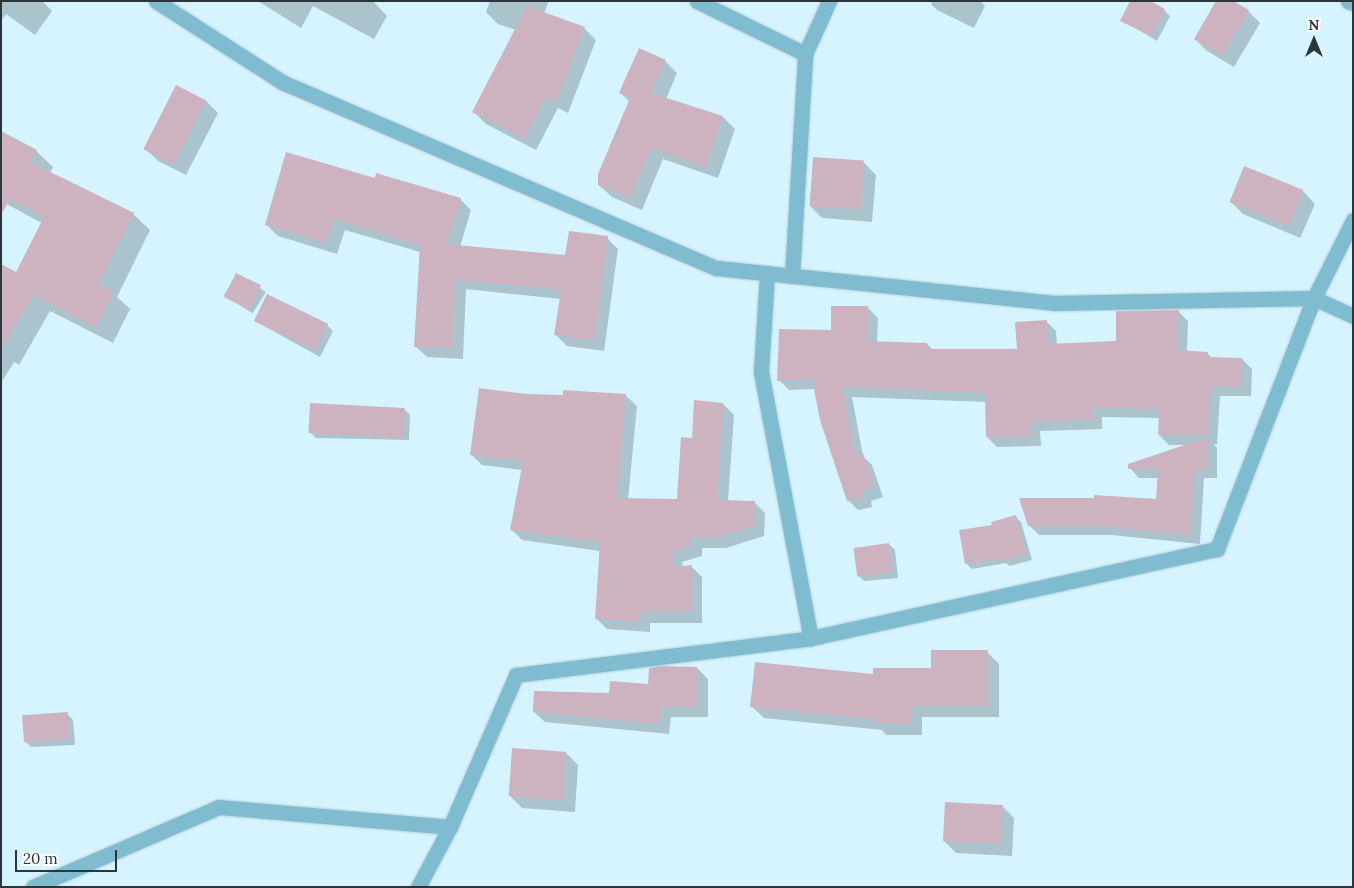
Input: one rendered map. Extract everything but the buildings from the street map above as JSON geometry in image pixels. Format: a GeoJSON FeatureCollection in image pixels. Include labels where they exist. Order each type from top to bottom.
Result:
{"type":"FeatureCollection","features":[{"type":"Feature","properties":{"kind":"street"},"geometry":{"type":"LineString","coordinates":[[156,1],[282,82],[717,268],[1054,303],[1314,298],[1353,316]]}},
{"type":"Feature","properties":{"kind":"street"},"geometry":{"type":"LineString","coordinates":[[697,1],[805,54]]}},
{"type":"Feature","properties":{"kind":"street"},"geometry":{"type":"LineString","coordinates":[[792,276],[805,54],[829,1]]}},
{"type":"Feature","properties":{"kind":"street"},"geometry":{"type":"LineString","coordinates":[[1348,1],[1353,4]]}},
{"type":"Feature","properties":{"kind":"street"},"geometry":{"type":"LineString","coordinates":[[418,887],[450,827],[516,676],[811,638],[1217,549],[1314,298],[1353,220]]}},
{"type":"Feature","properties":{"kind":"street"},"geometry":{"type":"LineString","coordinates":[[767,273],[760,372],[811,638]]}},
{"type":"Feature","properties":{"kind":"street"},"geometry":{"type":"LineString","coordinates":[[33,887],[219,807],[450,827]]}}]}
